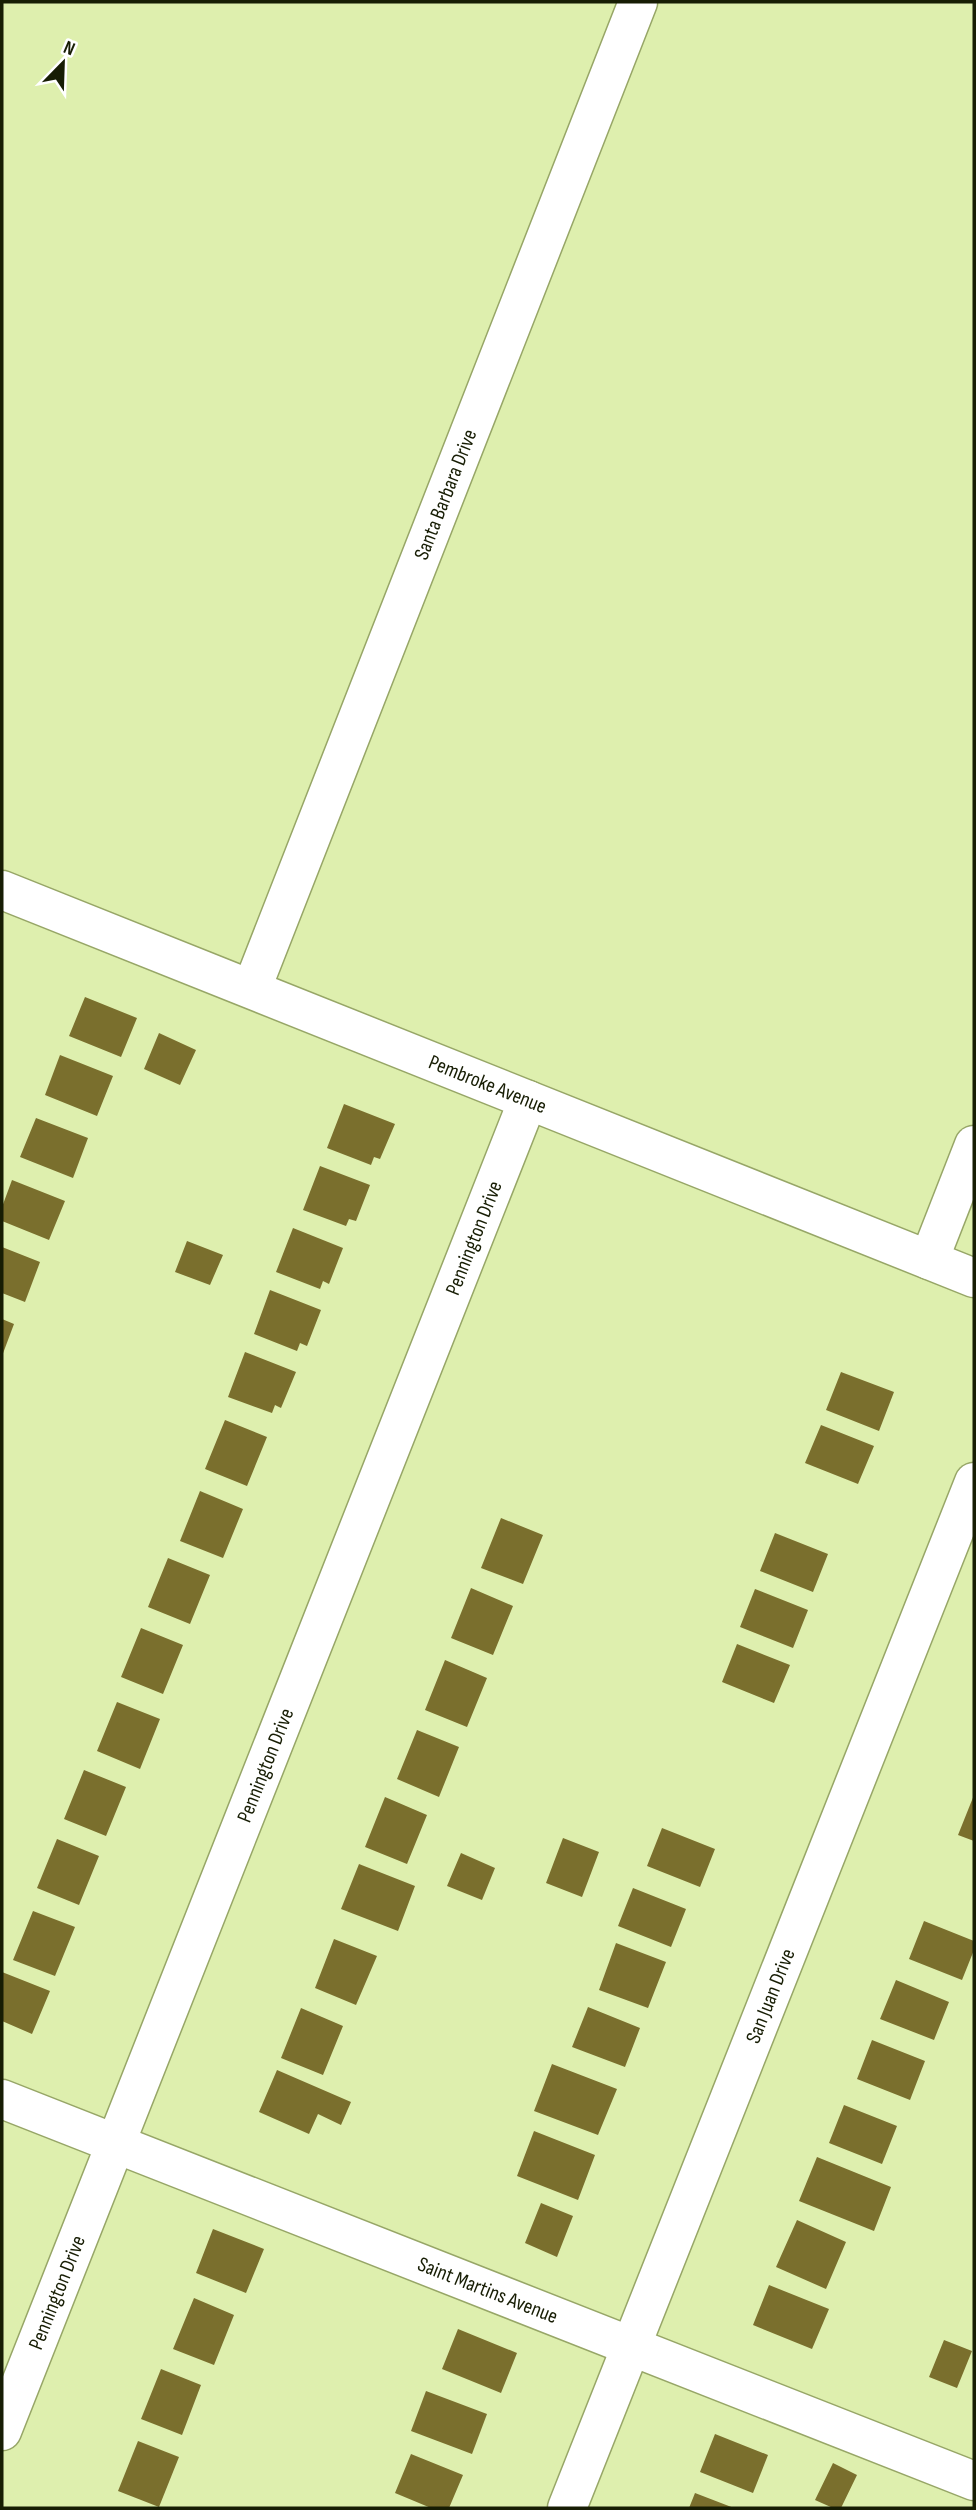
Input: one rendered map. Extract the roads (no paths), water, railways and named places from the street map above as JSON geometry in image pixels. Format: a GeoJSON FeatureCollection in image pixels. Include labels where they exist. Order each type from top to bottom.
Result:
{"type":"FeatureCollection","features":[{"type":"Feature","properties":{"kind":"street","name":"Santa Barbara Drive"},"geometry":{"type":"LineString","coordinates":[[253,988],[638,2]]}},
{"type":"Feature","properties":{"kind":"street","name":"Pembroke Avenue"},"geometry":{"type":"LineString","coordinates":[[2,890],[974,1278]]}},
{"type":"Feature","properties":{"kind":"street","name":"Pennington Drive"},"geometry":{"type":"LineString","coordinates":[[2,2431],[528,1100]]}},
{"type":"Feature","properties":{"kind":"street"},"geometry":{"type":"LineString","coordinates":[[929,1260],[974,1145]]}},
{"type":"Feature","properties":{"kind":"street","name":"San Juan Drive"},"geometry":{"type":"LineString","coordinates":[[567,2508],[974,1482]]}},
{"type":"Feature","properties":{"kind":"street","name":"Saint Martins Avenue"},"geometry":{"type":"LineString","coordinates":[[2,2099],[974,2481]]}}]}
